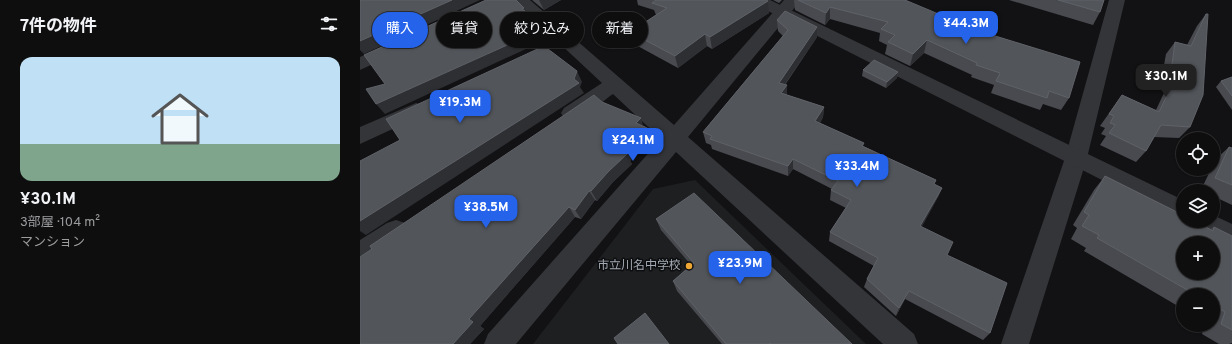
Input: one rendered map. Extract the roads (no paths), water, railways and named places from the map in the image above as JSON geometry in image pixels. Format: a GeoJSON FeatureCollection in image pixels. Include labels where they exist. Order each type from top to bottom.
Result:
{"type":"FeatureCollection","features":[{"type":"Feature","properties":{"kind":"street"},"geometry":{"type":"LineString","coordinates":[[522,0],[558,43],[614,84],[904,344]]}},
{"type":"Feature","properties":{"kind":"street"},"geometry":{"type":"LineString","coordinates":[[758,0],[788,6],[1076,158],[1176,208]]}},
{"type":"Feature","properties":{"kind":"street"},"geometry":{"type":"LineString","coordinates":[[1015,344],[1076,158],[1117,0]]}},
{"type":"Feature","properties":{"kind":"street"},"geometry":{"type":"LineString","coordinates":[[498,344],[788,6]]}},
{"type":"Feature","properties":{"kind":"street"},"geometry":{"type":"LineString","coordinates":[[360,64],[394,48]]}},
{"type":"Feature","properties":{"kind":"street"},"geometry":{"type":"LineString","coordinates":[[556,123],[614,84]]}},
{"type":"Feature","properties":{"kind":"street"},"geometry":{"type":"LineString","coordinates":[[360,136],[431,103]]}},
{"type":"Feature","properties":{"kind":"street"},"geometry":{"type":"LineString","coordinates":[[360,254],[412,219]]}},
{"type":"Feature","properties":{"kind":"street"},"geometry":{"type":"LineString","coordinates":[[1217,228],[1232,236]]}},
{"type":"Feature","properties":{"kind":"place","name":"市立川名中学校"},"geometry":{"type":"Point","coordinates":[689,266]}}]}
